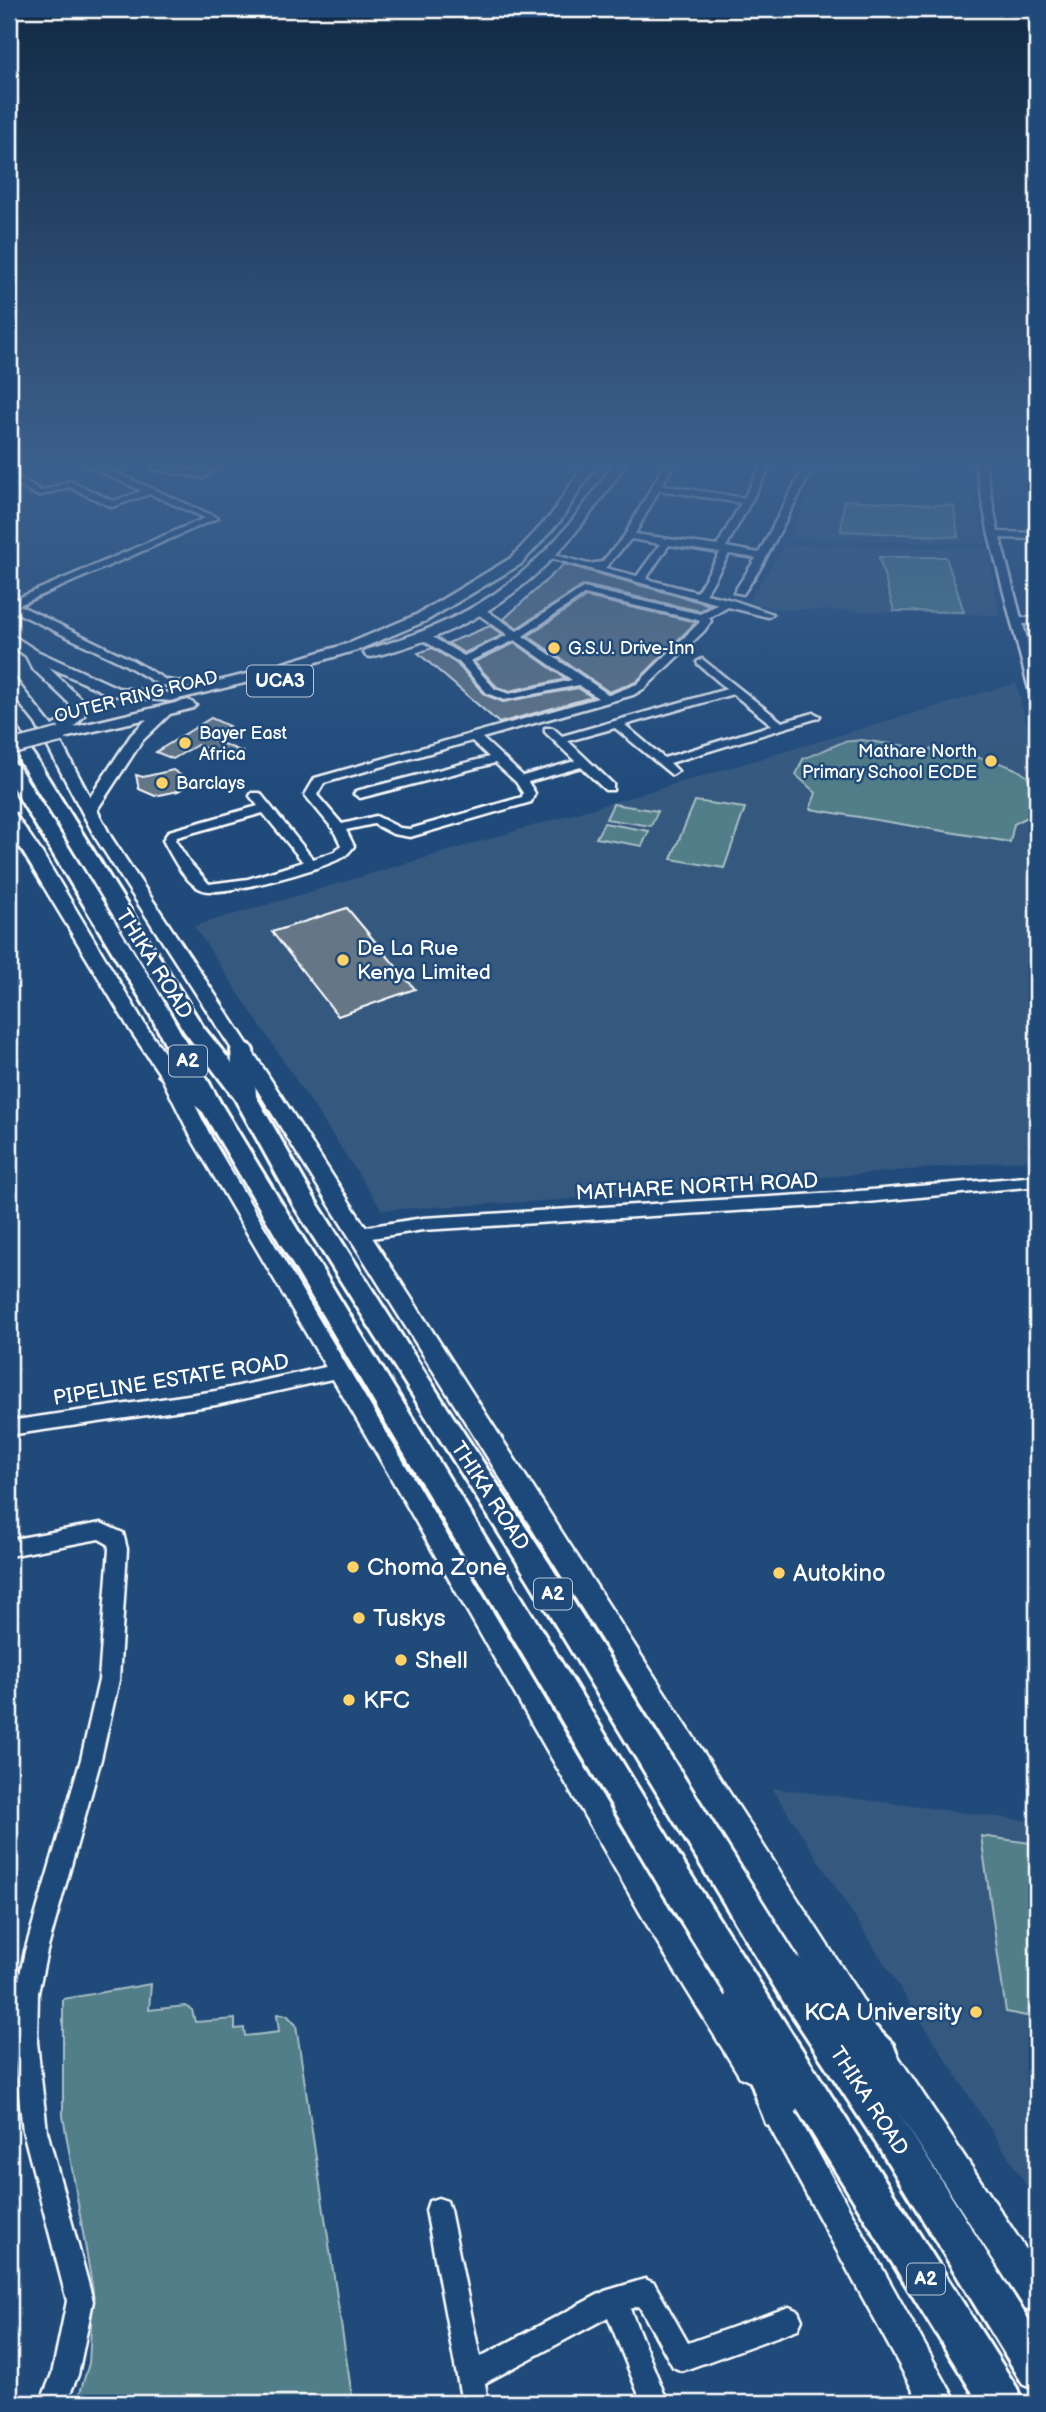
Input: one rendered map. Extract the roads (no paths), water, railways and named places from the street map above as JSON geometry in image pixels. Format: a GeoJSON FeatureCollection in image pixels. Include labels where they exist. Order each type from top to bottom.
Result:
{"type":"FeatureCollection","features":[{"type":"Feature","properties":{"kind":"highway","name":"THIKA ROAD"},"geometry":{"type":"LineString","coordinates":[[9,730],[77,816],[195,1031],[245,1096],[311,1213],[440,1420],[540,1572],[772,1950],[889,2130],[1037,2370]]}},
{"type":"Feature","properties":{"kind":"highway","name":"THIKA ROAD"},"geometry":{"type":"LineString","coordinates":[[9,766],[162,1016],[200,1083],[211,1109],[480,1550],[723,1958],[849,2155],[1002,2403]]}},
{"type":"Feature","properties":{"kind":"highway"},"geometry":{"type":"LineString","coordinates":[[242,1050],[245,1096]]}},
{"type":"Feature","properties":{"kind":"highway"},"geometry":{"type":"LineString","coordinates":[[170,1075],[211,1109]]}},
{"type":"Feature","properties":{"kind":"highway"},"geometry":{"type":"LineString","coordinates":[[772,1950],[880,2057]]}},
{"type":"Feature","properties":{"kind":"highway"},"geometry":{"type":"LineString","coordinates":[[723,1958],[779,2111]]}},
{"type":"Feature","properties":{"kind":"main road","name":"OUTER RING ROAD"},"geometry":{"type":"LineString","coordinates":[[484,580],[488,576]]}},
{"type":"Feature","properties":{"kind":"main road","name":"OUTER RING ROAD"},"geometry":{"type":"LineString","coordinates":[[32,654],[101,687],[128,694],[170,697],[306,662],[379,637],[421,618],[491,576]]}},
{"type":"Feature","properties":{"kind":"main road","name":"OUTER RING ROAD"},"geometry":{"type":"LineString","coordinates":[[393,646],[472,606],[517,576]]}},
{"type":"Feature","properties":{"kind":"main road","name":"OUTER RING ROAD"},"geometry":{"type":"LineString","coordinates":[[9,742],[165,710],[317,670],[425,636],[479,610],[532,576]]}},
{"type":"Feature","properties":{"kind":"main road"},"geometry":{"type":"LineString","coordinates":[[9,637],[32,654],[37,665],[77,703],[77,716],[63,729]]}},
{"type":"Feature","properties":{"kind":"main road","name":"THIKA ROAD"},"geometry":{"type":"LineString","coordinates":[[9,681],[54,741],[77,816],[242,1050],[880,2057],[1037,2296]]}},
{"type":"Feature","properties":{"kind":"main road"},"geometry":{"type":"LineString","coordinates":[[77,816],[136,738],[165,710]]}},
{"type":"Feature","properties":{"kind":"main road","name":"OUTER RING ROAD"},"geometry":{"type":"LineString","coordinates":[[9,748],[63,729]]}},
{"type":"Feature","properties":{"kind":"main road"},"geometry":{"type":"LineString","coordinates":[[9,817],[34,853],[139,1030],[170,1075],[203,1141],[664,1927],[779,2111],[939,2403]]}},
{"type":"Feature","properties":{"kind":"street"},"geometry":{"type":"LineString","coordinates":[[9,605],[78,576]]}},
{"type":"Feature","properties":{"kind":"street"},"geometry":{"type":"LineString","coordinates":[[623,576],[768,614]]}},
{"type":"Feature","properties":{"kind":"street"},"geometry":{"type":"LineString","coordinates":[[640,580],[643,576]]}},
{"type":"Feature","properties":{"kind":"street"},"geometry":{"type":"LineString","coordinates":[[700,595],[710,576]]}},
{"type":"Feature","properties":{"kind":"street"},"geometry":{"type":"LineString","coordinates":[[739,592],[749,576]]}},
{"type":"Feature","properties":{"kind":"street"},"geometry":{"type":"LineString","coordinates":[[1005,576],[1037,697]]}},
{"type":"Feature","properties":{"kind":"street"},"geometry":{"type":"LineString","coordinates":[[266,808],[173,834],[169,840],[201,884],[214,889],[311,864],[348,849],[339,828],[311,794],[319,781],[629,693],[641,686],[706,621],[583,591],[555,613],[517,636],[463,660]]}},
{"type":"Feature","properties":{"kind":"street"},"geometry":{"type":"LineString","coordinates":[[702,618],[728,602]]}},
{"type":"Feature","properties":{"kind":"street"},"geometry":{"type":"LineString","coordinates":[[9,605],[164,683],[209,688]]}},
{"type":"Feature","properties":{"kind":"street"},"geometry":{"type":"LineString","coordinates":[[479,610],[607,699]]}},
{"type":"Feature","properties":{"kind":"street"},"geometry":{"type":"LineString","coordinates":[[1018,621],[1037,621]]}},
{"type":"Feature","properties":{"kind":"street"},"geometry":{"type":"LineString","coordinates":[[425,636],[463,660],[491,691],[508,698],[582,681]]}},
{"type":"Feature","properties":{"kind":"street"},"geometry":{"type":"LineString","coordinates":[[702,662],[780,726]]}},
{"type":"Feature","properties":{"kind":"street"},"geometry":{"type":"LineString","coordinates":[[560,740],[735,690]]}},
{"type":"Feature","properties":{"kind":"street"},"geometry":{"type":"LineString","coordinates":[[662,762],[814,716]]}},
{"type":"Feature","properties":{"kind":"street"},"geometry":{"type":"LineString","coordinates":[[617,724],[671,771]]}},
{"type":"Feature","properties":{"kind":"street"},"geometry":{"type":"LineString","coordinates":[[549,730],[609,787]]}},
{"type":"Feature","properties":{"kind":"street"},"geometry":{"type":"LineString","coordinates":[[339,828],[376,820],[405,833],[418,832],[527,799],[529,793],[521,780],[473,736]]}},
{"type":"Feature","properties":{"kind":"street"},"geometry":{"type":"LineString","coordinates":[[360,794],[496,759]]}},
{"type":"Feature","properties":{"kind":"street"},"geometry":{"type":"LineString","coordinates":[[521,780],[581,763]]}},
{"type":"Feature","properties":{"kind":"street"},"geometry":{"type":"LineString","coordinates":[[256,796],[311,864]]}},
{"type":"Feature","properties":{"kind":"street","name":"MATHARE NORTH ROAD"},"geometry":{"type":"LineString","coordinates":[[359,1234],[424,1224],[835,1199],[1037,1181]]}},
{"type":"Feature","properties":{"kind":"street","name":"PIPELINE ESTATE ROAD"},"geometry":{"type":"LineString","coordinates":[[9,1428],[276,1388],[339,1371]]}},
{"type":"Feature","properties":{"kind":"street"},"geometry":{"type":"LineString","coordinates":[[9,1548],[101,1531],[116,1539],[118,1549],[109,1680],[91,1759],[36,1951],[27,1993],[25,2042],[35,2131],[80,2301],[65,2375],[53,2403]]}},
{"type":"Feature","properties":{"kind":"street"},"geometry":{"type":"LineString","coordinates":[[438,2210],[475,2403]]}},
{"type":"Feature","properties":{"kind":"street"},"geometry":{"type":"LineString","coordinates":[[471,2376],[614,2300],[645,2292],[682,2358],[789,2320]]}},
{"type":"Feature","properties":{"kind":"street"},"geometry":{"type":"LineString","coordinates":[[614,2300],[655,2403]]}},
{"type":"Feature","properties":{"kind":"place","name":"G.S.U. Drive-Inn"},"geometry":{"type":"Point","coordinates":[554,648]}},
{"type":"Feature","properties":{"kind":"place","name":"Bayer East Africa"},"geometry":{"type":"Point","coordinates":[185,743]}},
{"type":"Feature","properties":{"kind":"place","name":"Mathare North Primary School ECDE"},"geometry":{"type":"Point","coordinates":[991,761]}},
{"type":"Feature","properties":{"kind":"place","name":"Barclays"},"geometry":{"type":"Point","coordinates":[162,783]}},
{"type":"Feature","properties":{"kind":"place","name":"De La Rue Kenya Limited"},"geometry":{"type":"Point","coordinates":[343,960]}},
{"type":"Feature","properties":{"kind":"place","name":"Choma Zone"},"geometry":{"type":"Point","coordinates":[353,1567]}},
{"type":"Feature","properties":{"kind":"place","name":"Autokino"},"geometry":{"type":"Point","coordinates":[779,1573]}},
{"type":"Feature","properties":{"kind":"place","name":"Tuskys"},"geometry":{"type":"Point","coordinates":[359,1618]}},
{"type":"Feature","properties":{"kind":"place","name":"Shell"},"geometry":{"type":"Point","coordinates":[401,1660]}},
{"type":"Feature","properties":{"kind":"place","name":"KFC"},"geometry":{"type":"Point","coordinates":[349,1700]}},
{"type":"Feature","properties":{"kind":"place","name":"KCA University"},"geometry":{"type":"Point","coordinates":[976,2012]}}]}
